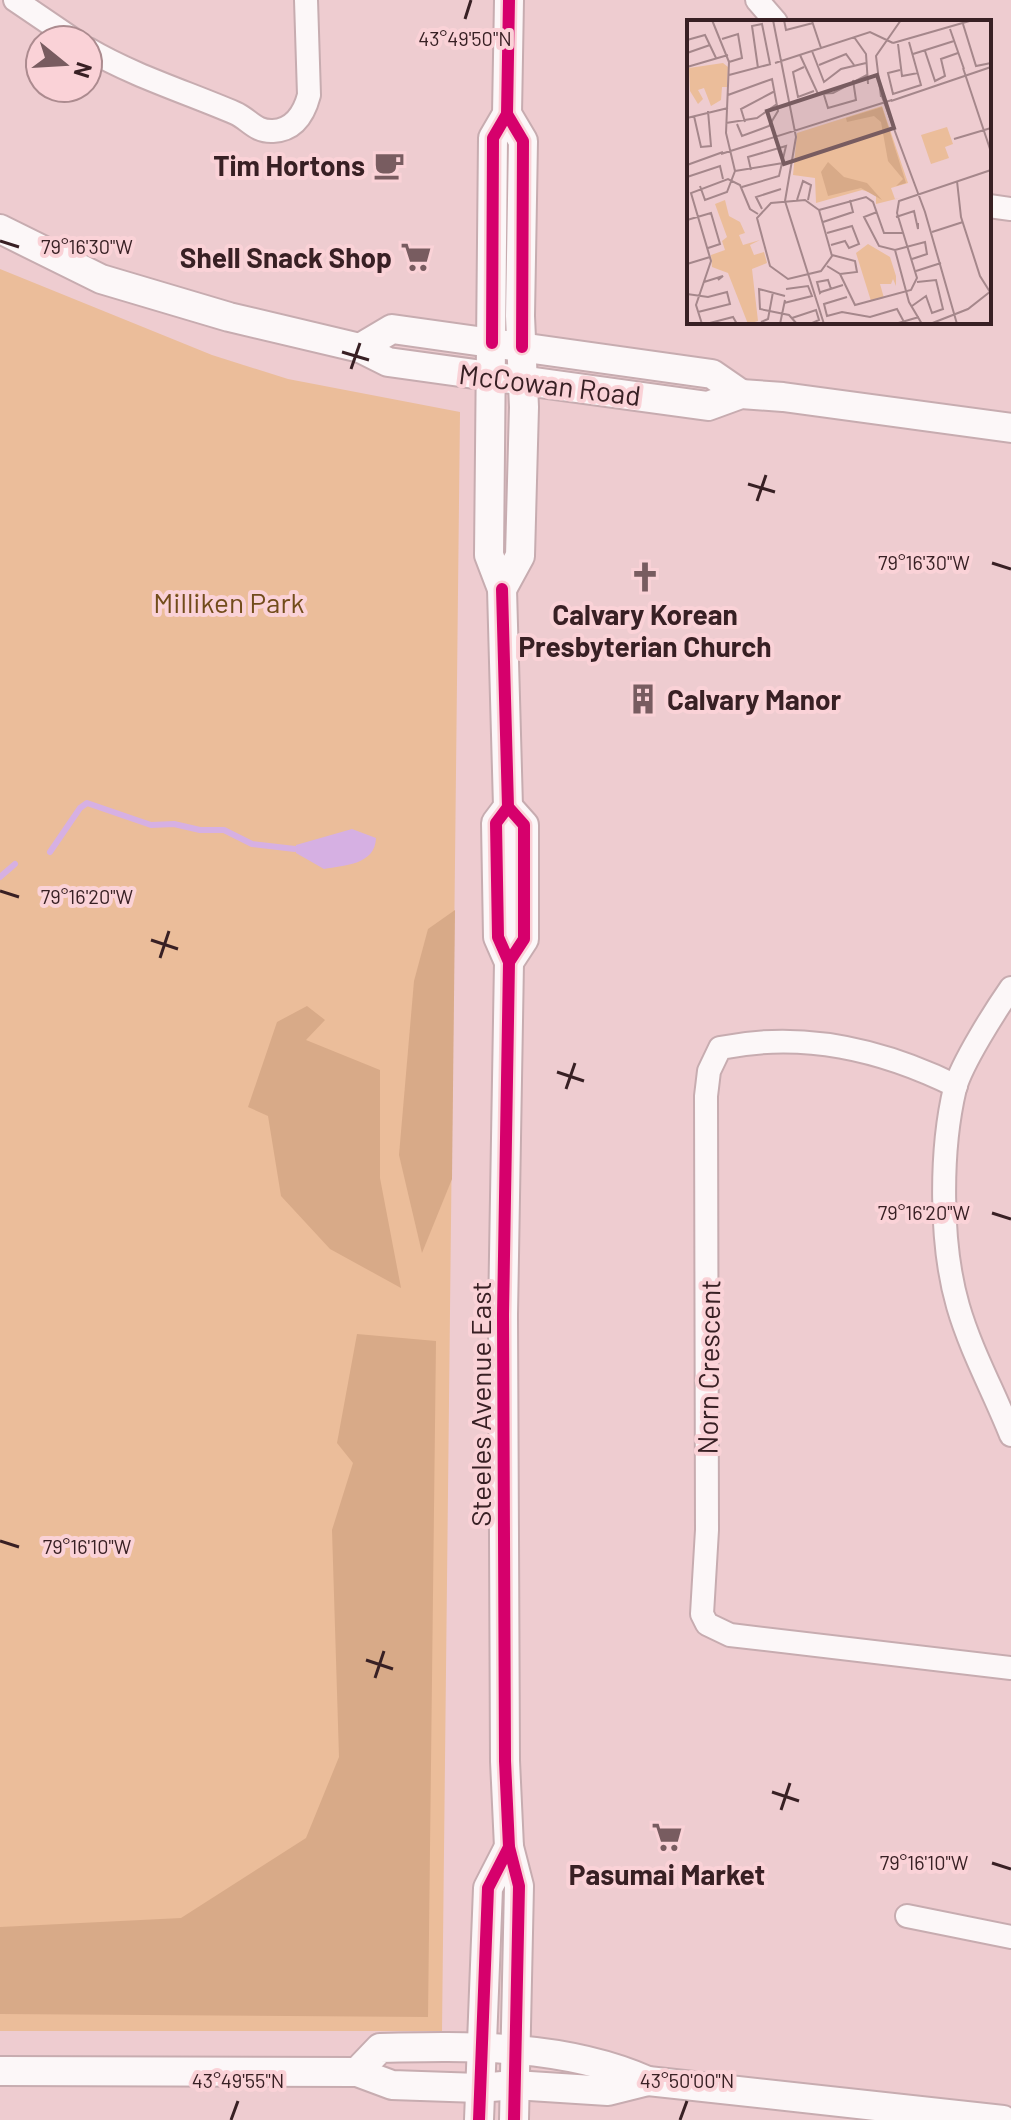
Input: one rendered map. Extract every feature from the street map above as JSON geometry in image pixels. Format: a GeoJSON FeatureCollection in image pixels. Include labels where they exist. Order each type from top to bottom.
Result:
{"type":"FeatureCollection","features":[{"type":"Feature","properties":{"kind":"main road","name":"Steeles Avenue East"},"geometry":{"type":"LineString","coordinates":[[509,0],[507,114],[493,138],[489,555],[502,589],[508,807],[496,823],[498,937],[509,962],[503,1315],[509,1847],[519,1886],[514,2120]]}},
{"type":"Feature","properties":{"kind":"main road","name":"Steeles Avenue East"},"geometry":{"type":"LineString","coordinates":[[502,589],[520,556],[523,378],[523,141],[507,114]]}},
{"type":"Feature","properties":{"kind":"main road","name":"McCowan Road"},"geometry":{"type":"LineString","coordinates":[[0,229],[101,279],[229,317],[360,348],[388,362],[523,378],[708,406],[741,394],[1011,428]]}},
{"type":"Feature","properties":{"kind":"main road","name":"McCowan Road"},"geometry":{"type":"LineString","coordinates":[[360,348],[392,329],[712,374],[741,394]]}},
{"type":"Feature","properties":{"kind":"main road","name":"Steeles Avenue East"},"geometry":{"type":"LineString","coordinates":[[479,2120],[488,1888],[509,1847]]}},
{"type":"Feature","properties":{"kind":"main road"},"geometry":{"type":"LineString","coordinates":[[357,2072],[380,2048],[481,2047],[609,2064],[648,2081],[1003,2120]]}},
{"type":"Feature","properties":{"kind":"main road"},"geometry":{"type":"LineString","coordinates":[[0,2071],[357,2072],[392,2085],[479,2088],[514,2085],[608,2091],[648,2081]]}},
{"type":"Feature","properties":{"kind":"street"},"geometry":{"type":"LineString","coordinates":[[15,0],[50,24]]}},
{"type":"Feature","properties":{"kind":"street"},"geometry":{"type":"LineString","coordinates":[[104,57],[240,115],[256,128],[276,131],[295,123],[305,110],[309,95],[306,0]]}},
{"type":"Feature","properties":{"kind":"street"},"geometry":{"type":"LineString","coordinates":[[757,0],[774,20]]}},
{"type":"Feature","properties":{"kind":"street"},"geometry":{"type":"LineString","coordinates":[[991,206],[1011,209]]}},
{"type":"Feature","properties":{"kind":"street"},"geometry":{"type":"LineString","coordinates":[[1011,988],[986,1026],[956,1086],[946,1165],[951,1278],[967,1333],[1011,1435]]}},
{"type":"Feature","properties":{"kind":"street","name":"Norn Crescent"},"geometry":{"type":"LineString","coordinates":[[956,1086],[874,1052],[810,1042],[752,1041],[720,1048],[706,1096],[707,1530],[702,1614],[707,1624],[730,1635],[1011,1668]]}},
{"type":"Feature","properties":{"kind":"street"},"geometry":{"type":"LineString","coordinates":[[907,1916],[1011,1937]]}},
{"type":"Feature","properties":{"kind":"green space","name":"Milliken Park"},"geometry":{"type":"Polygon","coordinates":[[[0,269],[212,355],[288,379],[460,412],[442,2031],[0,2031],[0,269]]]}},
{"type":"Feature","properties":{"kind":"shaded area"},"geometry":{"type":"Polygon","coordinates":[[[352,829],[376,838],[374,847],[365,859],[324,869],[296,853],[296,845],[352,829]]]}},
{"type":"Feature","properties":{"kind":"shaded area"},"geometry":{"type":"Polygon","coordinates":[[[455,910],[452,1179],[422,1253],[399,1155],[414,981],[428,929],[455,910]]]}},
{"type":"Feature","properties":{"kind":"shaded area"},"geometry":{"type":"Polygon","coordinates":[[[307,1006],[325,1020],[306,1040],[380,1070],[380,1178],[401,1288],[330,1249],[281,1196],[268,1116],[248,1107],[277,1022],[307,1006]]]}},
{"type":"Feature","properties":{"kind":"shaded area"},"geometry":{"type":"Polygon","coordinates":[[[357,1334],[436,1341],[428,2017],[0,2014],[0,1927],[181,1918],[306,1838],[339,1757],[332,1530],[353,1463],[337,1443],[357,1334]]]}},
{"type":"Feature","properties":{"kind":"waterway"},"geometry":{"type":"LineString","coordinates":[[50,852],[80,808],[87,803],[151,825],[174,824],[200,830],[224,830],[252,844],[295,849]]}},
{"type":"Feature","properties":{"kind":"waterway"},"geometry":{"type":"LineString","coordinates":[[0,877],[15,864]]}},
{"type":"Feature","properties":{"kind":"cycle path"},"geometry":{"type":"LineString","coordinates":[[492,343],[493,138],[507,114],[509,0]]}},
{"type":"Feature","properties":{"kind":"cycle path"},"geometry":{"type":"LineString","coordinates":[[507,114],[523,141],[522,347]]}},
{"type":"Feature","properties":{"kind":"cycle path"},"geometry":{"type":"LineString","coordinates":[[502,589],[508,807],[496,823],[498,937],[509,962],[503,1315],[505,1761],[509,1847],[519,1886],[514,2120]]}},
{"type":"Feature","properties":{"kind":"cycle path"},"geometry":{"type":"LineString","coordinates":[[508,807],[524,825],[524,939],[509,962]]}},
{"type":"Feature","properties":{"kind":"cycle path"},"geometry":{"type":"LineString","coordinates":[[479,2120],[488,1888],[509,1847]]}},
{"type":"Feature","properties":{"kind":"place","name":"Tim Hortons"},"geometry":{"type":"Point","coordinates":[389,165]}},
{"type":"Feature","properties":{"kind":"place","name":"Shell Snack Shop"},"geometry":{"type":"Point","coordinates":[416,257]}},
{"type":"Feature","properties":{"kind":"place","name":"Calvary Korean Presbyterian Church"},"geometry":{"type":"Point","coordinates":[645,577]}},
{"type":"Feature","properties":{"kind":"place","name":"Calvary Manor"},"geometry":{"type":"Point","coordinates":[643,699]}},
{"type":"Feature","properties":{"kind":"place","name":"Pasumai Market"},"geometry":{"type":"Point","coordinates":[667,1837]}}]}
